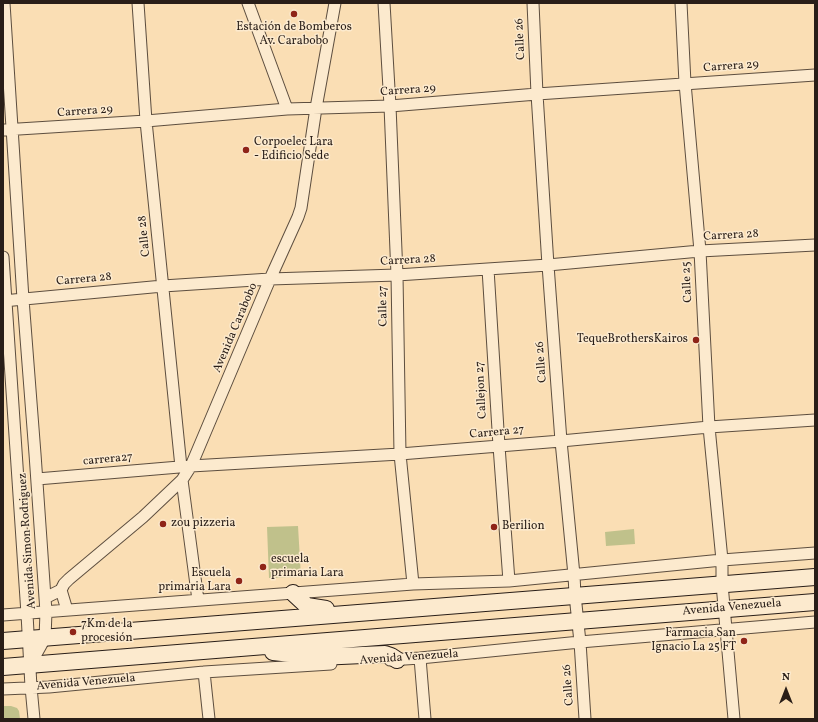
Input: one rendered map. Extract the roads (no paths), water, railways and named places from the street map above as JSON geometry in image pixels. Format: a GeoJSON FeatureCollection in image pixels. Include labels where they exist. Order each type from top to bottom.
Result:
{"type":"FeatureCollection","features":[{"type":"Feature","properties":{"kind":"street","name":"Avenida Simon Rodriguez"},"geometry":{"type":"LineString","coordinates":[[4,3],[7,130],[23,299],[46,612],[45,638],[30,665]]}},
{"type":"Feature","properties":{"kind":"street","name":"Calle 28"},"geometry":{"type":"LineString","coordinates":[[138,3],[146,121],[163,286],[186,466]]}},
{"type":"Feature","properties":{"kind":"street"},"geometry":{"type":"LineString","coordinates":[[248,3],[287,109]]}},
{"type":"Feature","properties":{"kind":"street","name":"Avenida Carabobo"},"geometry":{"type":"LineString","coordinates":[[45,598],[61,590],[69,579],[143,517],[182,480],[186,466],[301,208],[316,108],[335,3]]}},
{"type":"Feature","properties":{"kind":"street","name":"Calle 27"},"geometry":{"type":"LineString","coordinates":[[384,3],[397,275],[400,454],[413,584]]}},
{"type":"Feature","properties":{"kind":"street","name":"Calle 26"},"geometry":{"type":"LineString","coordinates":[[533,3],[537,94],[548,265],[561,441],[580,642],[585,719]]}},
{"type":"Feature","properties":{"kind":"street","name":"Calle 25"},"geometry":{"type":"LineString","coordinates":[[680,3],[685,84],[700,251],[709,427],[722,560],[722,584],[734,719]]}},
{"type":"Feature","properties":{"kind":"street","name":"Carrera 29"},"geometry":{"type":"LineString","coordinates":[[7,130],[146,121],[287,109],[390,106],[537,94],[815,75]]}},
{"type":"Feature","properties":{"kind":"street","name":"Carrera 28"},"geometry":{"type":"LineString","coordinates":[[5,301],[163,286],[270,279],[397,275],[548,265],[700,251],[815,245]]}},
{"type":"Feature","properties":{"kind":"street","name":"Avenida Simon Rodriguez"},"geometry":{"type":"LineString","coordinates":[[3,257],[30,665]]}},
{"type":"Feature","properties":{"kind":"street","name":"Callejon 27"},"geometry":{"type":"LineString","coordinates":[[488,269],[509,581]]}},
{"type":"Feature","properties":{"kind":"street","name":"Carrera 27"},"geometry":{"type":"LineString","coordinates":[[186,466],[400,454],[709,427],[815,420]]}},
{"type":"Feature","properties":{"kind":"street","name":"carrera27"},"geometry":{"type":"LineString","coordinates":[[37,479],[186,466]]}},
{"type":"Feature","properties":{"kind":"street"},"geometry":{"type":"LineString","coordinates":[[182,480],[198,600]]}},
{"type":"Feature","properties":{"kind":"street"},"geometry":{"type":"LineString","coordinates":[[3,615],[413,584],[509,581],[722,560],[815,553]]}},
{"type":"Feature","properties":{"kind":"street","name":"Avenida Venezuela"},"geometry":{"type":"LineString","coordinates":[[3,641],[815,577]]}},
{"type":"Feature","properties":{"kind":"street"},"geometry":{"type":"LineString","coordinates":[[61,590],[67,610]]}},
{"type":"Feature","properties":{"kind":"street"},"geometry":{"type":"LineString","coordinates":[[293,593],[307,606],[334,611],[404,605],[427,607]]}},
{"type":"Feature","properties":{"kind":"street","name":"Avenida Venezuela"},"geometry":{"type":"LineString","coordinates":[[3,667],[815,602]]}},
{"type":"Feature","properties":{"kind":"street","name":"Avenida Venezuela"},"geometry":{"type":"LineString","coordinates":[[3,689],[49,687],[204,672],[397,660],[580,642],[727,634],[815,622]]}},
{"type":"Feature","properties":{"kind":"street"},"geometry":{"type":"LineString","coordinates":[[250,647],[270,652],[319,657],[385,654],[397,660]]}},
{"type":"Feature","properties":{"kind":"street"},"geometry":{"type":"LineString","coordinates":[[420,658],[425,719]]}},
{"type":"Feature","properties":{"kind":"street"},"geometry":{"type":"LineString","coordinates":[[30,665],[34,719]]}},
{"type":"Feature","properties":{"kind":"street"},"geometry":{"type":"LineString","coordinates":[[204,672],[209,719]]}},
{"type":"Feature","properties":{"kind":"place","name":"Estación de Bomberos Av. Carabobo"},"geometry":{"type":"Point","coordinates":[294,14]}},
{"type":"Feature","properties":{"kind":"place","name":"Corpoelec Lara - Edificio Sede"},"geometry":{"type":"Point","coordinates":[246,150]}},
{"type":"Feature","properties":{"kind":"place","name":"TequeBrothersKairos"},"geometry":{"type":"Point","coordinates":[696,340]}},
{"type":"Feature","properties":{"kind":"place","name":"zou pizzeria"},"geometry":{"type":"Point","coordinates":[163,524]}},
{"type":"Feature","properties":{"kind":"place","name":"Berilion"},"geometry":{"type":"Point","coordinates":[494,527]}},
{"type":"Feature","properties":{"kind":"place","name":"escuela primaria Lara"},"geometry":{"type":"Point","coordinates":[263,567]}},
{"type":"Feature","properties":{"kind":"place","name":"Escuela primaria Lara"},"geometry":{"type":"Point","coordinates":[239,581]}},
{"type":"Feature","properties":{"kind":"place","name":"7Km de la procesión"},"geometry":{"type":"Point","coordinates":[73,632]}},
{"type":"Feature","properties":{"kind":"place","name":"Farmacia San Ignacio La 25 FT"},"geometry":{"type":"Point","coordinates":[744,641]}}]}
